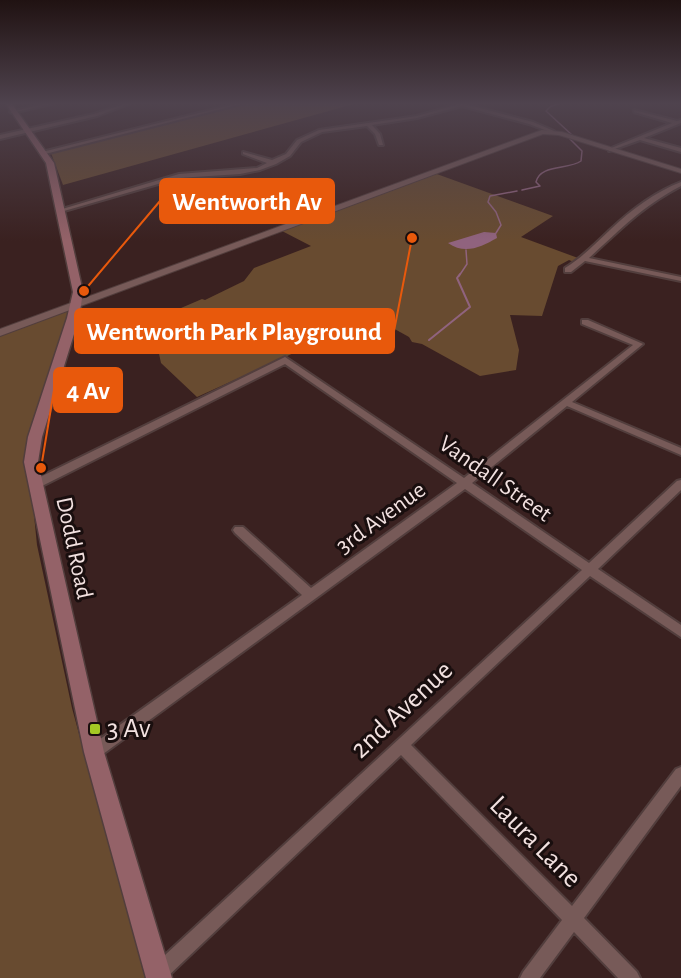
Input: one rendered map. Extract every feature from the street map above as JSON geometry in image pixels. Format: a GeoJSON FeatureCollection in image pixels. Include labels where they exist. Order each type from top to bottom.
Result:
{"type":"FeatureCollection","features":[{"type":"Feature","properties":{"kind":"main road","name":"Dodd Road"},"geometry":{"type":"LineString","coordinates":[[43,150],[55,177],[62,210],[76,277],[76,305],[35,437],[32,462],[94,752],[159,976]]}},
{"type":"Feature","properties":{"kind":"street"},"geometry":{"type":"LineString","coordinates":[[45,152],[55,150]]}},
{"type":"Feature","properties":{"kind":"street"},"geometry":{"type":"LineString","coordinates":[[62,210],[179,176],[240,172],[274,163],[288,155],[292,150]]}},
{"type":"Feature","properties":{"kind":"street"},"geometry":{"type":"LineString","coordinates":[[0,333],[495,150]]}},
{"type":"Feature","properties":{"kind":"street"},"geometry":{"type":"LineString","coordinates":[[611,150],[681,171]]}},
{"type":"Feature","properties":{"kind":"street"},"geometry":{"type":"LineString","coordinates":[[245,153],[274,163]]}},
{"type":"Feature","properties":{"kind":"street"},"geometry":{"type":"LineString","coordinates":[[568,270],[585,259],[632,214],[681,184]]}},
{"type":"Feature","properties":{"kind":"street"},"geometry":{"type":"LineString","coordinates":[[585,259],[681,279]]}},
{"type":"Feature","properties":{"kind":"street","name":"3rd Avenue"},"geometry":{"type":"LineString","coordinates":[[94,752],[465,483],[639,344],[585,322]]}},
{"type":"Feature","properties":{"kind":"street","name":"Vandall Street"},"geometry":{"type":"LineString","coordinates":[[36,484],[285,360],[681,632]]}},
{"type":"Feature","properties":{"kind":"street"},"geometry":{"type":"LineString","coordinates":[[567,403],[681,452]]}},
{"type":"Feature","properties":{"kind":"street","name":"2nd Avenue"},"geometry":{"type":"LineString","coordinates":[[159,976],[401,745],[681,484]]}},
{"type":"Feature","properties":{"kind":"street"},"geometry":{"type":"LineString","coordinates":[[239,530],[310,595]]}},
{"type":"Feature","properties":{"kind":"street","name":"Laura Lane"},"geometry":{"type":"LineString","coordinates":[[401,745],[631,978]]}},
{"type":"Feature","properties":{"kind":"street"},"geometry":{"type":"LineString","coordinates":[[529,978],[681,774]]}},
{"type":"Feature","properties":{"kind":"shaded area"},"geometry":{"type":"Polygon","coordinates":[[[64,150],[190,150],[63,185],[51,153],[64,150]]]}},
{"type":"Feature","properties":{"kind":"shaded area"},"geometry":{"type":"Polygon","coordinates":[[[434,173],[553,216],[521,237],[578,258],[574,262],[569,260],[558,266],[542,316],[510,315],[519,350],[516,370],[480,376],[422,344],[412,342],[409,337],[373,317],[197,397],[161,363],[155,335],[167,314],[202,299],[205,300],[244,281],[254,268],[311,246],[280,230],[434,173]]]}},
{"type":"Feature","properties":{"kind":"shaded area"},"geometry":{"type":"Polygon","coordinates":[[[484,232],[496,233],[497,238],[479,247],[467,249],[454,247],[448,243],[484,232]]]}},
{"type":"Feature","properties":{"kind":"shaded area"},"geometry":{"type":"Polygon","coordinates":[[[70,309],[27,444],[37,545],[72,708],[145,978],[0,978],[0,335],[70,309]]]}},
{"type":"Feature","properties":{"kind":"waterway"},"geometry":{"type":"LineString","coordinates":[[522,190],[540,186],[536,182],[543,172],[581,161],[581,150]]}},
{"type":"Feature","properties":{"kind":"waterway"},"geometry":{"type":"LineString","coordinates":[[496,233],[501,225],[496,212],[488,202],[490,196],[517,191]]}},
{"type":"Feature","properties":{"kind":"waterway"},"geometry":{"type":"LineString","coordinates":[[459,276],[467,264],[466,250]]}},
{"type":"Feature","properties":{"kind":"waterway"},"geometry":{"type":"LineString","coordinates":[[429,340],[470,307],[457,278],[460,274]]}},
{"type":"Feature","properties":{"kind":"place","name":"Wentworth Park Playground"},"geometry":{"type":"Point","coordinates":[412,238]}},
{"type":"Feature","properties":{"kind":"place","name":"Wentworth Av"},"geometry":{"type":"Point","coordinates":[84,291]}},
{"type":"Feature","properties":{"kind":"place","name":"4 Av"},"geometry":{"type":"Point","coordinates":[41,468]}},
{"type":"Feature","properties":{"kind":"place","name":"3 Av"},"geometry":{"type":"Point","coordinates":[95,729]}}]}
